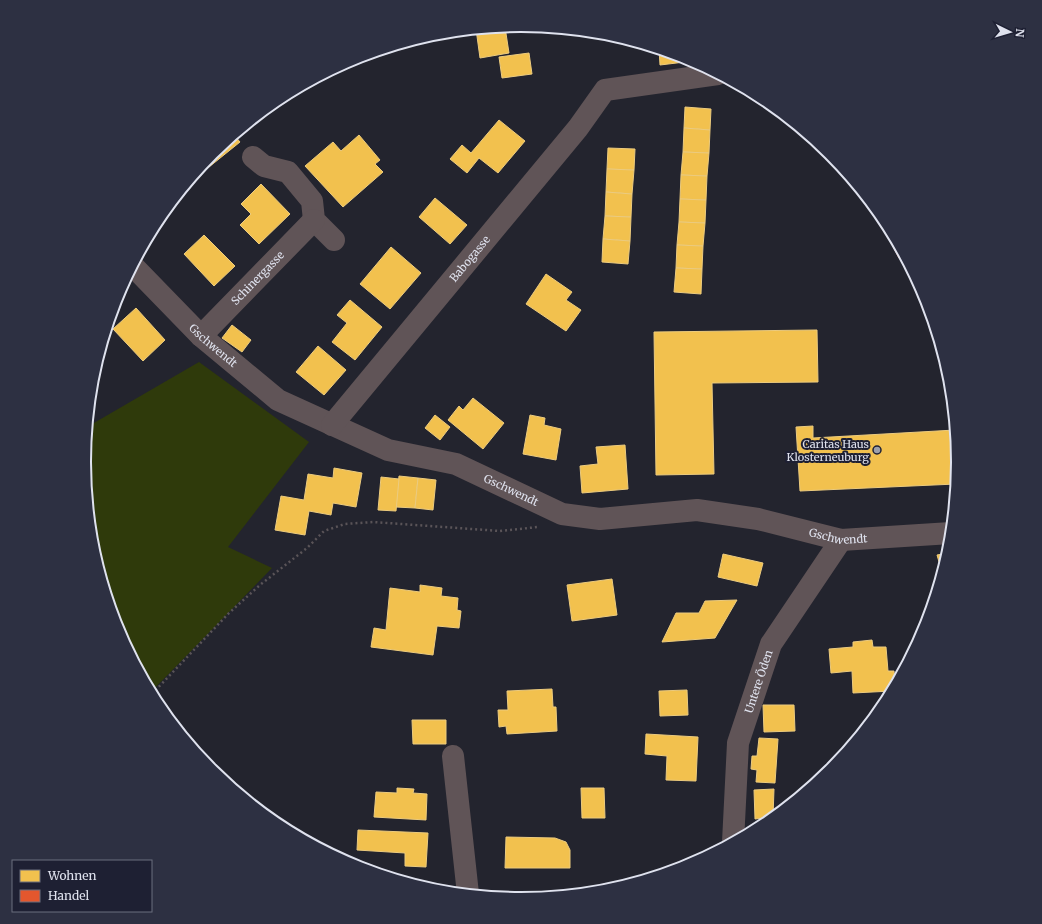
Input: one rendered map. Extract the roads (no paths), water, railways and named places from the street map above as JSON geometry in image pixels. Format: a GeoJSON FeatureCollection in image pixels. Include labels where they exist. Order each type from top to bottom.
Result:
{"type":"FeatureCollection","features":[{"type":"Feature","properties":{"kind":"street","name":"Babogasse"},"geometry":{"type":"LineString","coordinates":[[332,425],[578,128],[605,90],[709,75]]}},
{"type":"Feature","properties":{"kind":"street"},"geometry":{"type":"LineString","coordinates":[[253,157],[264,166],[288,172],[312,201],[314,220],[334,240]]}},
{"type":"Feature","properties":{"kind":"street","name":"Schinergasse"},"geometry":{"type":"LineString","coordinates":[[201,336],[314,220]]}},
{"type":"Feature","properties":{"kind":"street","name":"Gschwendt"},"geometry":{"type":"LineString","coordinates":[[136,270],[201,336],[278,400],[388,450],[456,464],[562,514],[600,519],[697,510],[758,519],[840,540],[945,534]]}},
{"type":"Feature","properties":{"kind":"street","name":"Untere Öden"},"geometry":{"type":"LineString","coordinates":[[733,835],[738,743],[771,644],[840,540]]}},
{"type":"Feature","properties":{"kind":"street"},"geometry":{"type":"LineString","coordinates":[[453,756],[467,888]]}},
{"type":"Feature","properties":{"kind":"place","name":"Caritas Haus Klosterneuburg"},"geometry":{"type":"Point","coordinates":[877,450]}}]}
